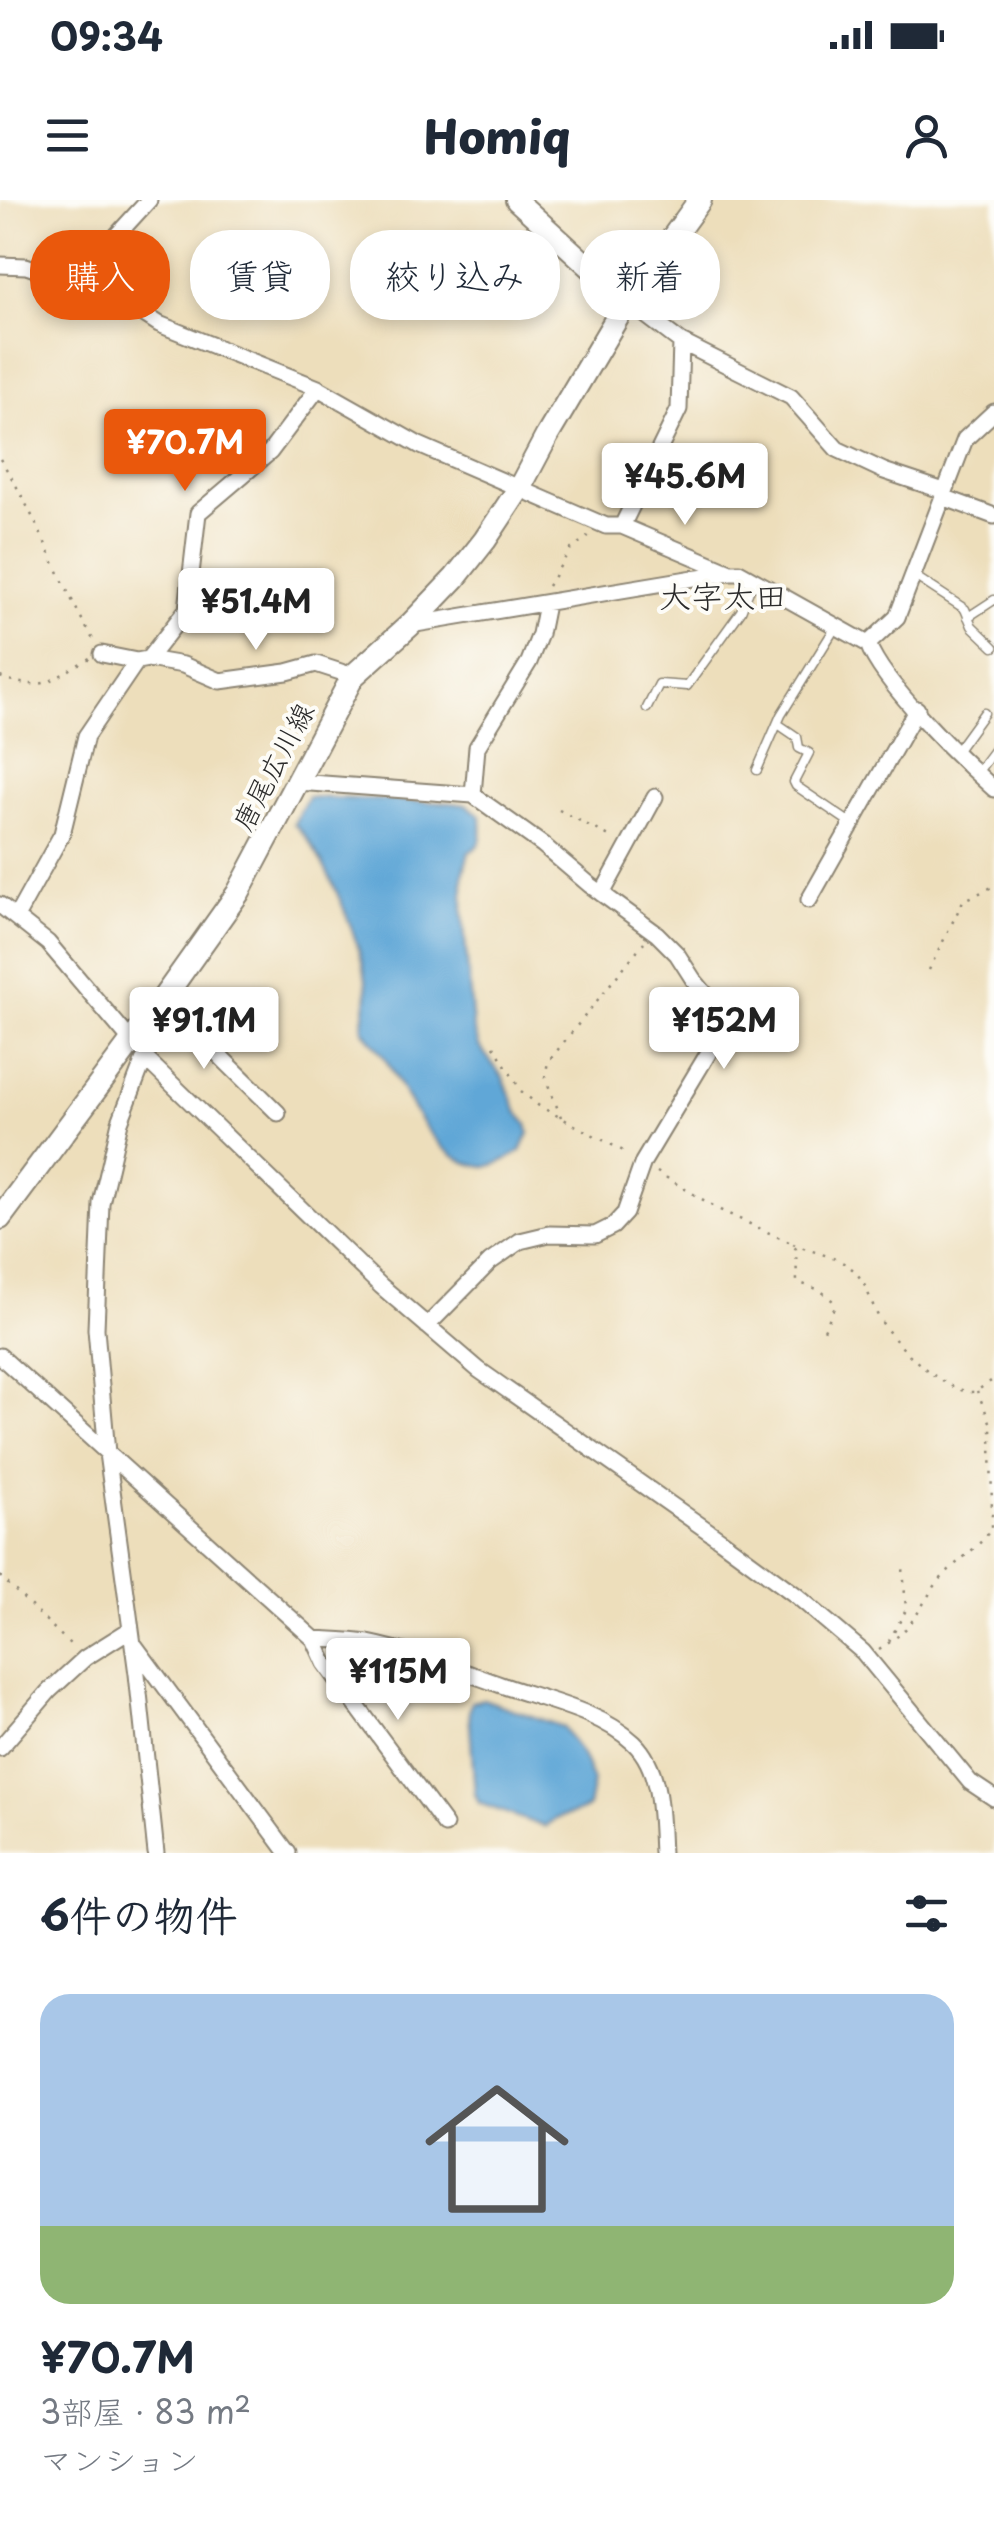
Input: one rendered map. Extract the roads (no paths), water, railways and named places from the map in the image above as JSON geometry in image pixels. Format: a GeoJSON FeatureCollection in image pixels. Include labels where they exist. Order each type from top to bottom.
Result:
{"type":"FeatureCollection","features":[{"type":"Feature","properties":{"kind":"main road","name":"唐尾広川線"},"geometry":{"type":"LineString","coordinates":[[678,230],[700,200]]}},
{"type":"Feature","properties":{"kind":"main road","name":"唐尾広川線"},"geometry":{"type":"LineString","coordinates":[[0,1218],[138,1050],[159,1005],[238,893],[353,676],[410,625],[466,566],[520,487],[616,320]]}},
{"type":"Feature","properties":{"kind":"street"},"geometry":{"type":"LineString","coordinates":[[122,230],[149,200]]}},
{"type":"Feature","properties":{"kind":"street"},"geometry":{"type":"LineString","coordinates":[[516,200],[580,258]]}},
{"type":"Feature","properties":{"kind":"street"},"geometry":{"type":"LineString","coordinates":[[0,265],[26,266],[116,296],[158,324],[318,388],[419,445],[730,572]]}},
{"type":"Feature","properties":{"kind":"street"},"geometry":{"type":"LineString","coordinates":[[653,320],[681,342],[791,397],[838,449],[994,516]]}},
{"type":"Feature","properties":{"kind":"street"},"geometry":{"type":"LineString","coordinates":[[614,526],[679,409],[681,342]]}},
{"type":"Feature","properties":{"kind":"street"},"geometry":{"type":"LineString","coordinates":[[16,917],[62,834],[86,736],[142,660],[187,609],[198,513],[270,452],[318,388]]}},
{"type":"Feature","properties":{"kind":"street"},"geometry":{"type":"LineString","coordinates":[[868,644],[897,617],[966,439],[994,412]]}},
{"type":"Feature","properties":{"kind":"street"},"geometry":{"type":"LineString","coordinates":[[410,625],[739,572],[868,644],[874,660],[916,709],[994,789]]}},
{"type":"Feature","properties":{"kind":"street"},"geometry":{"type":"LineString","coordinates":[[473,796],[477,747],[529,662],[540,634],[542,604]]}},
{"type":"Feature","properties":{"kind":"street"},"geometry":{"type":"LineString","coordinates":[[102,654],[184,665],[220,680],[287,672],[316,664],[353,676]]}},
{"type":"Feature","properties":{"kind":"street"},"geometry":{"type":"LineString","coordinates":[[810,900],[916,709]]}},
{"type":"Feature","properties":{"kind":"street"},"geometry":{"type":"LineString","coordinates":[[296,782],[473,796],[544,845],[651,930],[677,954],[718,1009],[718,1038],[643,1162],[626,1212],[613,1226],[595,1235],[549,1234],[520,1241],[490,1262],[426,1326]]}},
{"type":"Feature","properties":{"kind":"street"},"geometry":{"type":"LineString","coordinates":[[602,894],[655,797]]}},
{"type":"Feature","properties":{"kind":"street"},"geometry":{"type":"LineString","coordinates":[[611,837],[628,846]]}},
{"type":"Feature","properties":{"kind":"street"},"geometry":{"type":"LineString","coordinates":[[0,905],[48,943],[138,1050],[426,1326],[479,1370],[796,1596],[866,1656],[970,1782],[994,1798]]}},
{"type":"Feature","properties":{"kind":"street"},"geometry":{"type":"LineString","coordinates":[[159,1005],[278,1113]]}},
{"type":"Feature","properties":{"kind":"street"},"geometry":{"type":"LineString","coordinates":[[138,1050],[100,1203],[96,1329],[107,1453],[156,1853]]}},
{"type":"Feature","properties":{"kind":"street"},"geometry":{"type":"LineString","coordinates":[[0,1356],[314,1640],[325,1664],[445,1825]]}},
{"type":"Feature","properties":{"kind":"street"},"geometry":{"type":"LineString","coordinates":[[0,1748],[49,1691],[85,1658],[132,1636]]}},
{"type":"Feature","properties":{"kind":"street"},"geometry":{"type":"LineString","coordinates":[[132,1636],[288,1853]]}},
{"type":"Feature","properties":{"kind":"street"},"geometry":{"type":"LineString","coordinates":[[314,1640],[367,1643],[408,1654],[606,1724],[636,1745],[653,1776],[660,1806],[662,1853]]}},
{"type":"Feature","properties":{"kind":"lane"},"geometry":{"type":"LineString","coordinates":[[913,575],[965,609],[972,626],[994,647]]}},
{"type":"Feature","properties":{"kind":"lane"},"geometry":{"type":"LineString","coordinates":[[648,708],[659,684],[687,686],[740,611],[753,580]]}},
{"type":"Feature","properties":{"kind":"lane"},"geometry":{"type":"LineString","coordinates":[[968,617],[994,600]]}},
{"type":"Feature","properties":{"kind":"lane"},"geometry":{"type":"LineString","coordinates":[[758,770],[778,724],[835,628]]}},
{"type":"Feature","properties":{"kind":"lane"},"geometry":{"type":"LineString","coordinates":[[955,753],[984,713]]}},
{"type":"Feature","properties":{"kind":"lane"},"geometry":{"type":"LineString","coordinates":[[778,724],[796,737],[799,748],[809,753],[794,782],[796,786],[853,826]]}},
{"type":"Feature","properties":{"kind":"lane"},"geometry":{"type":"LineString","coordinates":[[976,774],[994,750]]}},
{"type":"Feature","properties":{"kind":"water"},"geometry":{"type":"Polygon","coordinates":[[[308,797],[452,803],[467,805],[481,816],[480,841],[469,852],[463,874],[473,1027],[479,1046],[503,1078],[527,1124],[529,1133],[521,1151],[485,1166],[467,1163],[451,1154],[413,1109],[386,1060],[363,1029],[367,989],[359,950],[329,876],[294,824],[308,797]]]}},
{"type":"Feature","properties":{"kind":"water"},"geometry":{"type":"Polygon","coordinates":[[[483,1699],[563,1727],[582,1755],[593,1781],[588,1807],[554,1819],[545,1827],[479,1803],[475,1794],[469,1711],[471,1702],[483,1699]]]}},
{"type":"Feature","properties":{"kind":"district","name":"大字太田"},"geometry":{"type":"Point","coordinates":[723,595]}}]}
